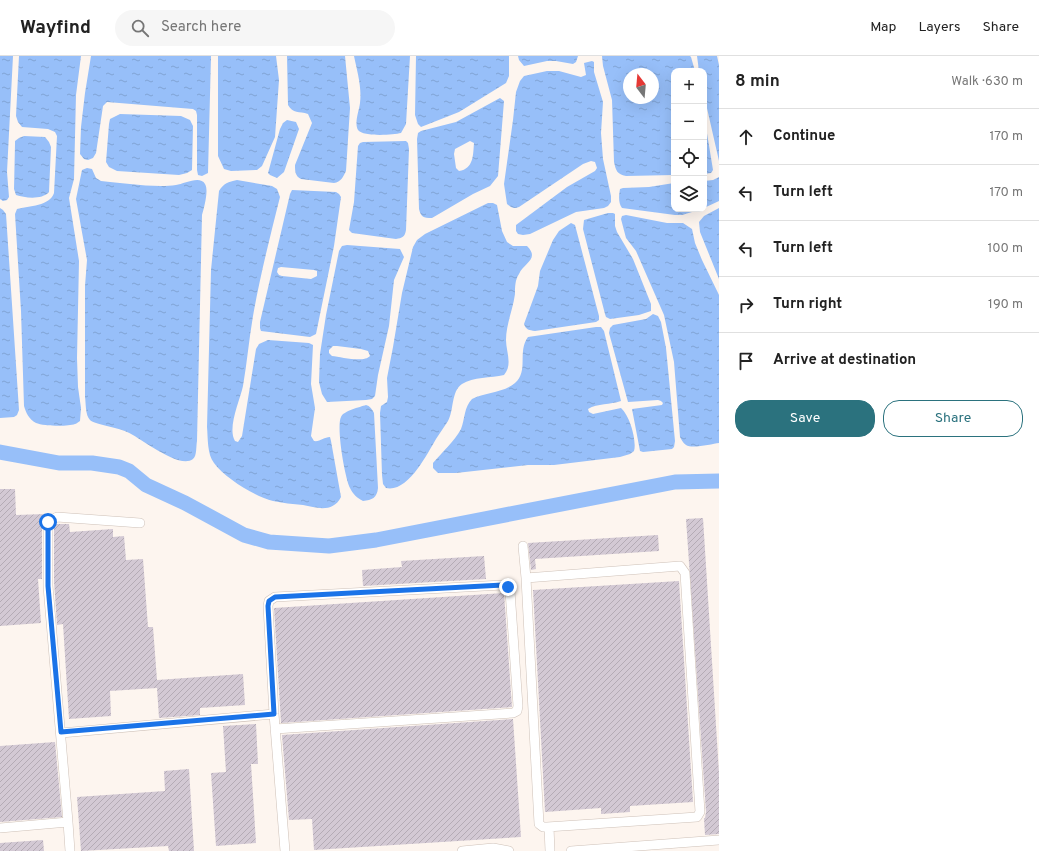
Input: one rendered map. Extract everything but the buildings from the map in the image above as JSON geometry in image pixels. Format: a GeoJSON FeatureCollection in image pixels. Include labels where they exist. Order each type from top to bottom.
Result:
{"type":"FeatureCollection","features":[{"type":"Feature","properties":{"kind":"street"},"geometry":{"type":"LineString","coordinates":[[70,851],[48,586],[48,522],[57,517],[140,523]]}},
{"type":"Feature","properties":{"kind":"street"},"geometry":{"type":"LineString","coordinates":[[523,546],[539,824],[547,827],[697,817],[699,815],[685,574],[680,566],[526,578]]}},
{"type":"Feature","properties":{"kind":"street"},"geometry":{"type":"LineString","coordinates":[[275,729],[513,713],[517,711],[518,706],[510,591],[508,587],[503,585],[275,597],[269,601],[268,606],[274,714],[275,729],[285,851]]}},
{"type":"Feature","properties":{"kind":"street"},"geometry":{"type":"LineString","coordinates":[[61,732],[274,714]]}},
{"type":"Feature","properties":{"kind":"street"},"geometry":{"type":"LineString","coordinates":[[0,828],[68,822]]}},
{"type":"Feature","properties":{"kind":"street"},"geometry":{"type":"LineString","coordinates":[[547,827],[549,827],[550,851]]}},
{"type":"Feature","properties":{"kind":"street"},"geometry":{"type":"LineString","coordinates":[[571,851],[719,840]]}},
{"type":"Feature","properties":{"kind":"street"},"geometry":{"type":"LineString","coordinates":[[462,851],[493,848],[509,851]]}},
{"type":"Feature","properties":{"kind":"water"},"geometry":{"type":"Polygon","coordinates":[[[0,56],[13,56],[7,172],[9,197],[7,200],[3,201],[0,199],[0,56]]]}},
{"type":"Feature","properties":{"kind":"water"},"geometry":{"type":"Polygon","coordinates":[[[19,56],[81,56],[76,95],[74,179],[69,198],[79,261],[77,358],[78,387],[81,408],[80,421],[67,426],[44,425],[36,423],[28,416],[24,406],[21,311],[15,214],[17,209],[44,203],[52,197],[54,193],[57,136],[55,132],[48,129],[22,127],[18,122],[16,116],[19,56]]]}},
{"type":"Feature","properties":{"kind":"water"},"geometry":{"type":"Polygon","coordinates":[[[91,56],[211,56],[208,173],[202,176],[198,175],[197,115],[196,111],[193,109],[107,102],[103,106],[96,153],[93,158],[88,160],[84,159],[80,154],[81,127],[91,56]]]}},
{"type":"Feature","properties":{"kind":"water"},"geometry":{"type":"Polygon","coordinates":[[[218,56],[276,56],[279,80],[275,137],[262,166],[257,170],[231,171],[224,169],[218,156],[218,56]]]}},
{"type":"Feature","properties":{"kind":"water"},"geometry":{"type":"Polygon","coordinates":[[[287,56],[345,56],[350,108],[346,171],[342,179],[338,182],[334,183],[301,179],[296,173],[295,165],[312,123],[308,114],[294,111],[288,105],[287,56]]]}},
{"type":"Feature","properties":{"kind":"water"},"geometry":{"type":"Polygon","coordinates":[[[354,56],[410,56],[406,124],[401,133],[372,135],[358,130],[357,120],[360,103],[360,91],[354,56]]]}},
{"type":"Feature","properties":{"kind":"water"},"geometry":{"type":"Polygon","coordinates":[[[416,56],[509,56],[509,76],[506,83],[459,112],[421,127],[418,124],[415,115],[416,56]]]}},
{"type":"Feature","properties":{"kind":"water"},"geometry":{"type":"Polygon","coordinates":[[[518,56],[578,56],[576,62],[573,64],[547,61],[524,66],[519,60],[518,56]]]}},
{"type":"Feature","properties":{"kind":"water"},"geometry":{"type":"Polygon","coordinates":[[[602,56],[691,57],[694,68],[671,68],[671,175],[626,176],[617,172],[614,162],[612,100],[603,66],[602,56]]]}},
{"type":"Feature","properties":{"kind":"water"},"geometry":{"type":"Polygon","coordinates":[[[697,56],[717,56],[719,65],[719,161],[707,108],[707,68],[699,68],[697,56]]]}},
{"type":"Feature","properties":{"kind":"water"},"geometry":{"type":"Polygon","coordinates":[[[594,62],[594,72],[603,102],[601,133],[603,159],[611,202],[604,208],[576,212],[530,234],[518,234],[516,231],[516,225],[567,187],[595,171],[597,168],[595,162],[591,161],[583,164],[519,207],[513,208],[507,204],[504,184],[516,92],[520,81],[524,76],[547,71],[559,71],[581,77],[586,75],[584,63],[594,62]]]}},
{"type":"Feature","properties":{"kind":"water"},"geometry":{"type":"Polygon","coordinates":[[[500,98],[504,101],[498,176],[490,186],[473,194],[432,218],[424,217],[419,209],[418,133],[456,122],[500,98]],[[470,141],[455,149],[454,154],[456,168],[459,171],[464,170],[470,164],[473,156],[474,143],[470,141]]]}},
{"type":"Feature","properties":{"kind":"water"},"geometry":{"type":"Polygon","coordinates":[[[120,114],[181,116],[190,120],[193,126],[192,170],[179,175],[117,171],[109,167],[106,162],[110,119],[120,114]]]}},
{"type":"Feature","properties":{"kind":"water"},"geometry":{"type":"Polygon","coordinates":[[[287,120],[296,122],[299,129],[284,172],[277,178],[268,173],[280,129],[283,123],[287,120]]]}},
{"type":"Feature","properties":{"kind":"water"},"geometry":{"type":"Polygon","coordinates":[[[707,133],[713,170],[711,173],[707,174],[707,133]]]}},
{"type":"Feature","properties":{"kind":"water"},"geometry":{"type":"Polygon","coordinates":[[[24,136],[45,137],[51,147],[49,192],[46,195],[33,198],[16,195],[14,189],[15,141],[24,136]]]}},
{"type":"Feature","properties":{"kind":"water"},"geometry":{"type":"Polygon","coordinates":[[[406,141],[409,149],[406,230],[404,236],[396,239],[352,233],[349,230],[354,202],[358,146],[363,142],[406,141]]]}},
{"type":"Feature","properties":{"kind":"water"},"geometry":{"type":"Polygon","coordinates":[[[87,168],[92,169],[96,178],[101,181],[168,186],[199,180],[203,181],[205,184],[206,199],[202,215],[197,441],[196,453],[193,459],[187,461],[169,457],[127,432],[92,422],[88,418],[85,397],[85,286],[87,260],[76,199],[82,170],[87,168]]]}},
{"type":"Feature","properties":{"kind":"water"},"geometry":{"type":"Polygon","coordinates":[[[719,177],[719,201],[707,207],[707,181],[719,177]]]}},
{"type":"Feature","properties":{"kind":"water"},"geometry":{"type":"Polygon","coordinates":[[[237,180],[272,186],[277,189],[280,197],[265,256],[256,301],[243,386],[233,422],[233,435],[235,441],[238,442],[242,436],[256,349],[259,344],[268,340],[309,343],[313,345],[311,384],[315,408],[311,436],[314,441],[330,437],[341,497],[338,502],[329,507],[319,508],[265,499],[240,486],[225,475],[214,463],[210,455],[207,427],[211,270],[219,191],[226,183],[237,180]]]}},
{"type":"Feature","properties":{"kind":"water"},"geometry":{"type":"Polygon","coordinates":[[[671,183],[671,212],[692,212],[682,215],[675,215],[622,208],[619,199],[620,189],[671,183]]]}},
{"type":"Feature","properties":{"kind":"water"},"geometry":{"type":"Polygon","coordinates":[[[292,190],[336,192],[341,197],[334,246],[316,334],[310,337],[261,331],[260,328],[260,322],[292,190]],[[281,267],[278,268],[277,272],[282,276],[311,279],[317,276],[317,271],[281,267]]]}},
{"type":"Feature","properties":{"kind":"water"},"geometry":{"type":"Polygon","coordinates":[[[488,203],[497,205],[502,231],[507,242],[513,246],[527,246],[531,250],[532,254],[532,258],[521,270],[516,281],[514,300],[506,334],[509,362],[507,371],[504,375],[471,380],[458,387],[454,396],[448,421],[416,471],[402,485],[394,488],[386,488],[383,484],[382,475],[380,413],[381,406],[387,402],[388,397],[387,378],[402,293],[413,247],[417,240],[425,234],[488,203]]]}},
{"type":"Feature","properties":{"kind":"water"},"geometry":{"type":"Polygon","coordinates":[[[0,208],[6,214],[19,410],[17,415],[14,417],[0,418],[0,208]]]}},
{"type":"Feature","properties":{"kind":"water"},"geometry":{"type":"Polygon","coordinates":[[[719,208],[719,279],[700,232],[699,222],[704,216],[719,208]]]}},
{"type":"Feature","properties":{"kind":"water"},"geometry":{"type":"Polygon","coordinates":[[[608,213],[615,214],[615,226],[617,232],[633,259],[651,304],[651,311],[639,315],[610,319],[606,317],[583,229],[584,220],[608,213]]]}},
{"type":"Feature","properties":{"kind":"water"},"geometry":{"type":"Polygon","coordinates":[[[626,215],[667,223],[683,223],[692,229],[695,243],[719,295],[719,443],[689,446],[684,443],[680,437],[674,362],[664,315],[636,251],[626,238],[621,219],[622,216],[626,215]]]}},
{"type":"Feature","properties":{"kind":"water"},"geometry":{"type":"Polygon","coordinates":[[[571,223],[575,225],[599,320],[596,322],[535,331],[528,329],[524,324],[538,286],[540,271],[553,240],[559,231],[571,223]]]}},
{"type":"Feature","properties":{"kind":"water"},"geometry":{"type":"Polygon","coordinates":[[[347,245],[400,249],[404,257],[394,280],[389,326],[375,396],[372,399],[366,400],[327,402],[322,394],[319,382],[320,354],[339,251],[342,246],[347,245]],[[333,346],[329,350],[329,353],[332,356],[352,359],[363,359],[370,356],[368,351],[333,346]]]}},
{"type":"Feature","properties":{"kind":"water"},"geometry":{"type":"Polygon","coordinates":[[[653,314],[658,316],[661,322],[666,348],[675,441],[672,449],[643,452],[640,451],[632,409],[662,405],[663,403],[658,400],[628,402],[609,333],[610,328],[613,325],[646,319],[653,314]]]}},
{"type":"Feature","properties":{"kind":"water"},"geometry":{"type":"Polygon","coordinates":[[[601,327],[604,331],[621,401],[588,409],[589,412],[593,414],[621,408],[630,422],[635,447],[634,451],[620,457],[554,465],[528,465],[456,473],[438,473],[433,468],[433,463],[461,429],[469,402],[477,397],[505,389],[515,383],[519,378],[522,367],[523,349],[528,337],[601,327]]]}},
{"type":"Feature","properties":{"kind":"water"},"geometry":{"type":"Polygon","coordinates":[[[366,405],[371,408],[374,413],[378,488],[374,498],[363,501],[354,494],[348,482],[342,452],[340,423],[342,415],[366,405]]]}},
{"type":"Feature","properties":{"kind":"waterway"},"geometry":{"type":"LineString","coordinates":[[0,452],[59,463],[92,463],[119,467],[129,471],[146,485],[185,503],[244,535],[269,542],[329,546],[376,540],[675,482],[719,481]]}},
{"type":"Feature","properties":{"kind":"route"},"geometry":{"type":"LineString","coordinates":[[48,522],[48,586],[61,732],[274,714],[268,606],[269,601],[275,597],[503,585],[508,587]]}}]}
